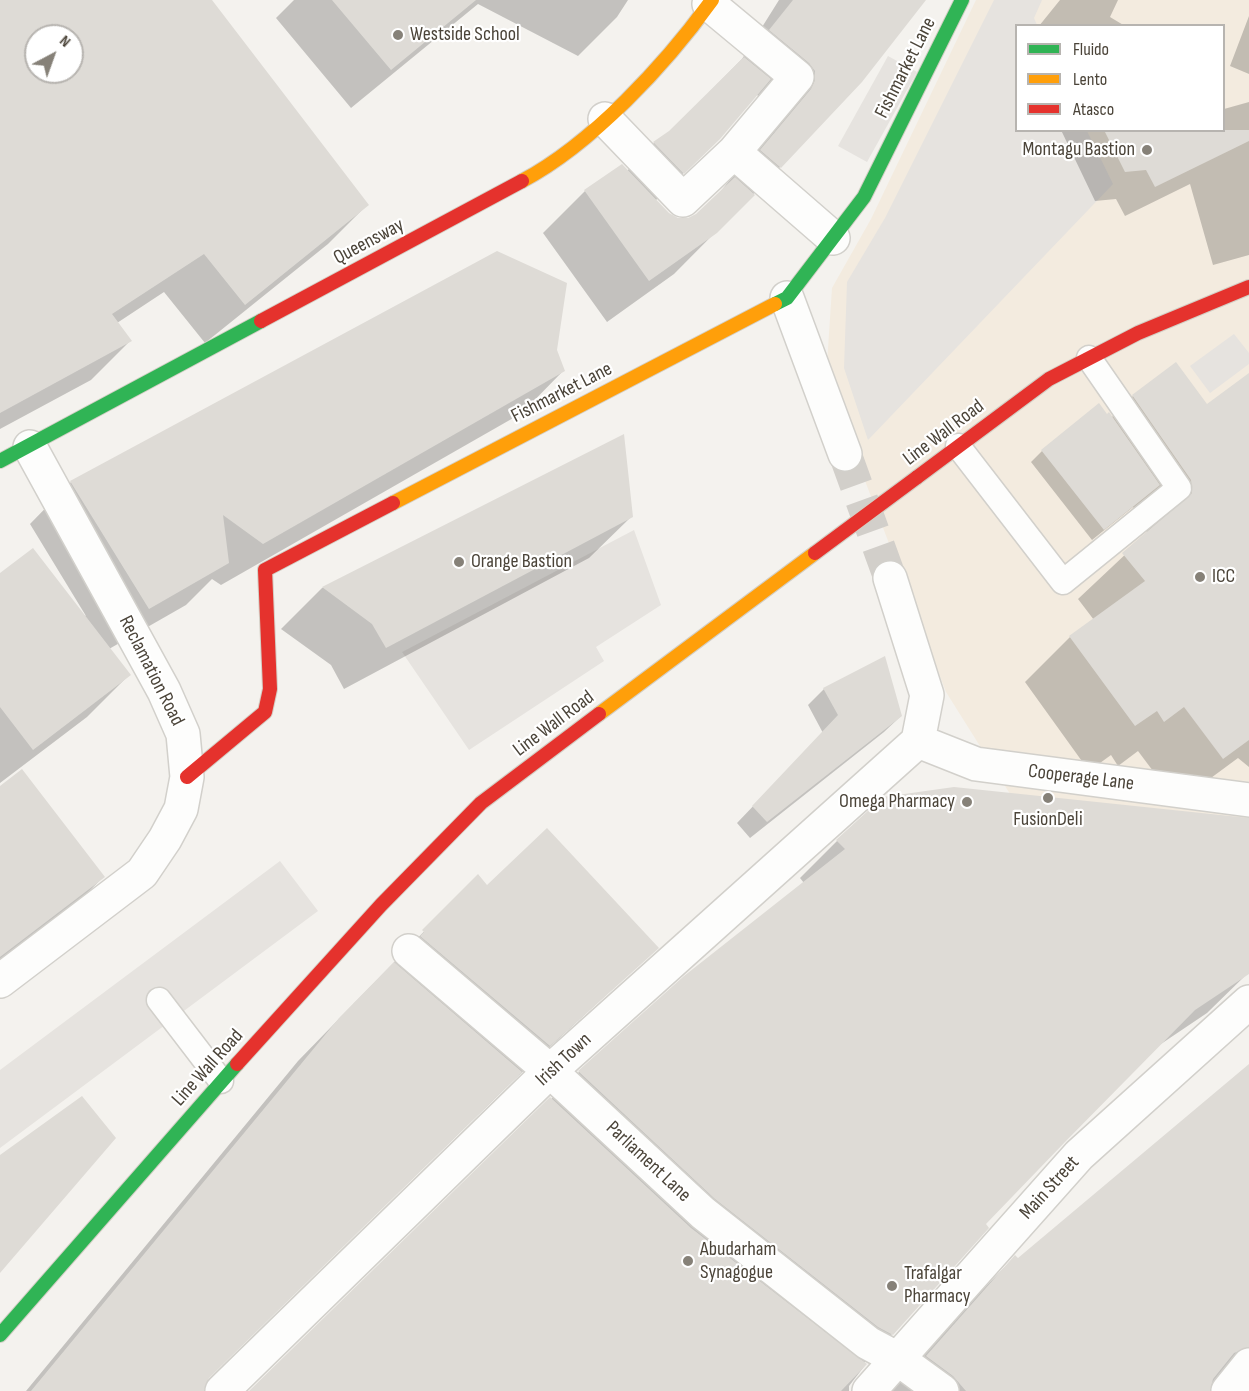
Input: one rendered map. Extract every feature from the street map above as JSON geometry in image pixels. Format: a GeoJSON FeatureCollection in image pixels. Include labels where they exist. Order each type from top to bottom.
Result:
{"type":"FeatureCollection","features":[{"type":"Feature","properties":{"kind":"street","name":"Fishmarket Lane"},"geometry":{"type":"LineString","coordinates":[[187,777],[265,712],[270,689],[265,570],[787,298],[864,197],[962,0]]}},
{"type":"Feature","properties":{"kind":"street"},"geometry":{"type":"LineString","coordinates":[[605,119],[683,200],[734,152],[797,76],[710,2]]}},
{"type":"Feature","properties":{"kind":"street","name":"Queensway"},"geometry":{"type":"LineString","coordinates":[[0,460],[30,447],[530,177],[605,119],[653,74],[710,2]]}},
{"type":"Feature","properties":{"kind":"street"},"geometry":{"type":"LineString","coordinates":[[734,152],[833,238]]}},
{"type":"Feature","properties":{"kind":"street","name":"Line Wall Road"},"geometry":{"type":"LineString","coordinates":[[0,1335],[221,1082],[381,905],[481,803],[1049,379],[1138,333],[1249,287]]}},
{"type":"Feature","properties":{"kind":"street"},"geometry":{"type":"LineString","coordinates":[[787,298],[844,454]]}},
{"type":"Feature","properties":{"kind":"street","name":"Reclamation Road"},"geometry":{"type":"LineString","coordinates":[[0,981],[142,873],[165,839],[181,809],[187,777],[183,734],[164,691],[30,447]]}},
{"type":"Feature","properties":{"kind":"street"},"geometry":{"type":"LineString","coordinates":[[890,578],[927,695],[918,741]]}},
{"type":"Feature","properties":{"kind":"street","name":"Cooperage Lane"},"geometry":{"type":"LineString","coordinates":[[918,741],[976,764],[1249,800]]}},
{"type":"Feature","properties":{"kind":"street","name":"Irish Town"},"geometry":{"type":"LineString","coordinates":[[222,1391],[550,1071],[918,741]]}},
{"type":"Feature","properties":{"kind":"street","name":"Parliament Lane"},"geometry":{"type":"LineString","coordinates":[[409,951],[550,1071],[703,1213],[868,1343],[898,1359],[930,1386]]}},
{"type":"Feature","properties":{"kind":"street","name":"Main Street"},"geometry":{"type":"LineString","coordinates":[[869,1391],[1079,1155],[1249,1002]]}},
{"type":"Feature","properties":{"kind":"street"},"geometry":{"type":"LineString","coordinates":[[1228,1391],[1249,1365]]}},
{"type":"Feature","properties":{"kind":"lane"},"geometry":{"type":"LineString","coordinates":[[958,447],[1064,582],[1179,488],[1089,358]]}},
{"type":"Feature","properties":{"kind":"lane"},"geometry":{"type":"LineString","coordinates":[[159,1000],[221,1082]]}},
{"type":"Feature","properties":{"kind":"shaded area"},"geometry":{"type":"Polygon","coordinates":[[[976,0],[1249,0],[1249,845],[1022,813],[946,692],[826,379],[832,288],[871,219],[976,0]]]}},
{"type":"Feature","properties":{"kind":"shaded area"},"geometry":{"type":"Polygon","coordinates":[[[994,0],[1042,0],[1034,18],[1037,24],[1015,24],[1015,132],[1087,132],[1113,184],[868,440],[844,368],[847,282],[885,218],[994,0]]]}},
{"type":"Feature","properties":{"kind":"shaded area"},"geometry":{"type":"Polygon","coordinates":[[[888,56],[917,72],[867,162],[838,146],[888,56]]]}},
{"type":"Feature","properties":{"kind":"shaded area"},"geometry":{"type":"Polygon","coordinates":[[[1234,334],[1249,353],[1249,364],[1210,393],[1190,366],[1234,334]]]}},
{"type":"Feature","properties":{"kind":"shaded area"},"geometry":{"type":"Polygon","coordinates":[[[634,530],[661,605],[596,647],[604,661],[469,750],[402,652],[634,530]]]}},
{"type":"Feature","properties":{"kind":"shaded area"},"geometry":{"type":"Polygon","coordinates":[[[280,861],[318,911],[0,1148],[0,1070],[280,861]]]}},
{"type":"Feature","properties":{"kind":"building"},"geometry":{"type":"Polygon","coordinates":[[[0,0],[212,0],[369,205],[245,305],[204,254],[112,314],[132,341],[0,413],[0,0]]]}},
{"type":"Feature","properties":{"kind":"building","name":"Westside School"},"geometry":{"type":"Polygon","coordinates":[[[332,0],[476,0],[391,70],[332,0]]]}},
{"type":"Feature","properties":{"kind":"building"},"geometry":{"type":"Polygon","coordinates":[[[793,0],[926,0],[862,82],[781,168],[760,150],[811,89],[815,80],[815,71],[809,63],[769,30],[793,0]]]}},
{"type":"Feature","properties":{"kind":"building"},"geometry":{"type":"Polygon","coordinates":[[[744,57],[771,79],[720,139],[684,174],[653,142],[669,131],[744,57]]]}},
{"type":"Feature","properties":{"kind":"building","name":"Montagu Bastion"},"geometry":{"type":"Polygon","coordinates":[[[1249,130],[1249,141],[1155,187],[1146,170],[1125,172],[1105,132],[1249,130]]]}},
{"type":"Feature","properties":{"kind":"building"},"geometry":{"type":"Polygon","coordinates":[[[622,164],[669,213],[678,218],[688,218],[696,214],[735,177],[755,195],[717,233],[649,281],[584,190],[622,164]]]}},
{"type":"Feature","properties":{"kind":"building"},"geometry":{"type":"Polygon","coordinates":[[[497,251],[567,283],[557,350],[565,371],[263,544],[223,515],[229,563],[149,609],[70,481],[497,251]]]}},
{"type":"Feature","properties":{"kind":"building","name":"ICC"},"geometry":{"type":"Polygon","coordinates":[[[1176,362],[1207,404],[1249,373],[1249,740],[1223,759],[1184,707],[1164,722],[1157,711],[1135,726],[1069,636],[1145,581],[1122,553],[1192,493],[1191,480],[1132,395],[1176,362]]]}},
{"type":"Feature","properties":{"kind":"building"},"geometry":{"type":"Polygon","coordinates":[[[1099,403],[1107,414],[1109,412],[1160,485],[1104,530],[1041,450],[1099,403]]]}},
{"type":"Feature","properties":{"kind":"building","name":"Orange Bastion"},"geometry":{"type":"Polygon","coordinates":[[[624,434],[633,517],[386,648],[372,624],[322,587],[624,434]]]}},
{"type":"Feature","properties":{"kind":"building"},"geometry":{"type":"Polygon","coordinates":[[[33,548],[131,675],[33,750],[0,707],[0,573],[33,548]]]}},
{"type":"Feature","properties":{"kind":"building"},"geometry":{"type":"Polygon","coordinates":[[[885,656],[902,716],[767,822],[752,806],[838,715],[823,688],[885,656]]]}},
{"type":"Feature","properties":{"kind":"building"},"geometry":{"type":"Polygon","coordinates":[[[22,769],[105,877],[0,957],[0,786],[22,769]]]}},
{"type":"Feature","properties":{"kind":"building"},"geometry":{"type":"Polygon","coordinates":[[[954,787],[1249,818],[1249,974],[1195,1010],[986,1224],[989,1228],[893,1335],[878,1327],[715,1199],[578,1071],[684,976],[845,849],[836,840],[883,797],[954,787]]]}},
{"type":"Feature","properties":{"kind":"building"},"geometry":{"type":"Polygon","coordinates":[[[547,828],[659,948],[550,1046],[420,936],[424,932],[422,930],[478,874],[487,885],[547,828]]]}},
{"type":"Feature","properties":{"kind":"building"},"geometry":{"type":"Polygon","coordinates":[[[394,962],[522,1072],[209,1378],[204,1391],[31,1391],[339,1018],[394,962]]]}},
{"type":"Feature","properties":{"kind":"building"},"geometry":{"type":"Polygon","coordinates":[[[1249,1064],[1249,1347],[1234,1353],[1213,1379],[1210,1391],[966,1391],[953,1376],[926,1356],[1015,1255],[1018,1258],[1249,1064]]]}},
{"type":"Feature","properties":{"kind":"building"},"geometry":{"type":"Polygon","coordinates":[[[82,1096],[116,1138],[0,1273],[0,1155],[82,1096]]]}},
{"type":"Feature","properties":{"kind":"building"},"geometry":{"type":"Polygon","coordinates":[[[550,1097],[691,1228],[867,1364],[841,1391],[249,1391],[550,1097]]]}},
{"type":"Feature","properties":{"kind":"tunnel"},"geometry":{"type":"LineString","coordinates":[[845,454],[890,578]]}},
{"type":"Feature","properties":{"kind":"traffic: fast"},"geometry":{"type":"LineString","coordinates":[[775,304],[787,298],[864,197],[962,0]]}},
{"type":"Feature","properties":{"kind":"traffic: fast"},"geometry":{"type":"LineString","coordinates":[[0,461],[261,321]]}},
{"type":"Feature","properties":{"kind":"traffic: fast"},"geometry":{"type":"LineString","coordinates":[[0,1335],[237,1064]]}},
{"type":"Feature","properties":{"kind":"traffic: slow"},"geometry":{"type":"LineString","coordinates":[[522,181],[575,146],[626,101],[673,50],[712,0]]}},
{"type":"Feature","properties":{"kind":"traffic: slow"},"geometry":{"type":"LineString","coordinates":[[393,503],[775,304]]}},
{"type":"Feature","properties":{"kind":"traffic: slow"},"geometry":{"type":"LineString","coordinates":[[599,714],[815,553]]}},
{"type":"Feature","properties":{"kind":"traffic: jam"},"geometry":{"type":"LineString","coordinates":[[261,321],[522,181]]}},
{"type":"Feature","properties":{"kind":"traffic: jam"},"geometry":{"type":"LineString","coordinates":[[916,478],[1049,379],[1138,333],[1249,287]]}},
{"type":"Feature","properties":{"kind":"traffic: jam"},"geometry":{"type":"LineString","coordinates":[[815,553],[916,478]]}},
{"type":"Feature","properties":{"kind":"traffic: jam"},"geometry":{"type":"LineString","coordinates":[[187,777],[265,712],[270,689],[265,570],[393,503]]}},
{"type":"Feature","properties":{"kind":"traffic: jam"},"geometry":{"type":"LineString","coordinates":[[237,1064],[381,905],[481,803],[599,714]]}},
{"type":"Feature","properties":{"kind":"place","name":"Westside School"},"geometry":{"type":"Point","coordinates":[398,35]}},
{"type":"Feature","properties":{"kind":"place","name":"Montagu Bastion"},"geometry":{"type":"Point","coordinates":[1147,150]}},
{"type":"Feature","properties":{"kind":"place","name":"Orange Bastion"},"geometry":{"type":"Point","coordinates":[459,562]}},
{"type":"Feature","properties":{"kind":"place","name":"ICC"},"geometry":{"type":"Point","coordinates":[1200,577]}},
{"type":"Feature","properties":{"kind":"place","name":"FusionDeli"},"geometry":{"type":"Point","coordinates":[1048,798]}},
{"type":"Feature","properties":{"kind":"place","name":"Omega Pharmacy"},"geometry":{"type":"Point","coordinates":[967,802]}},
{"type":"Feature","properties":{"kind":"place","name":"Abudarham Synagogue"},"geometry":{"type":"Point","coordinates":[688,1261]}},
{"type":"Feature","properties":{"kind":"place","name":"Trafalgar Pharmacy"},"geometry":{"type":"Point","coordinates":[892,1286]}}]}
